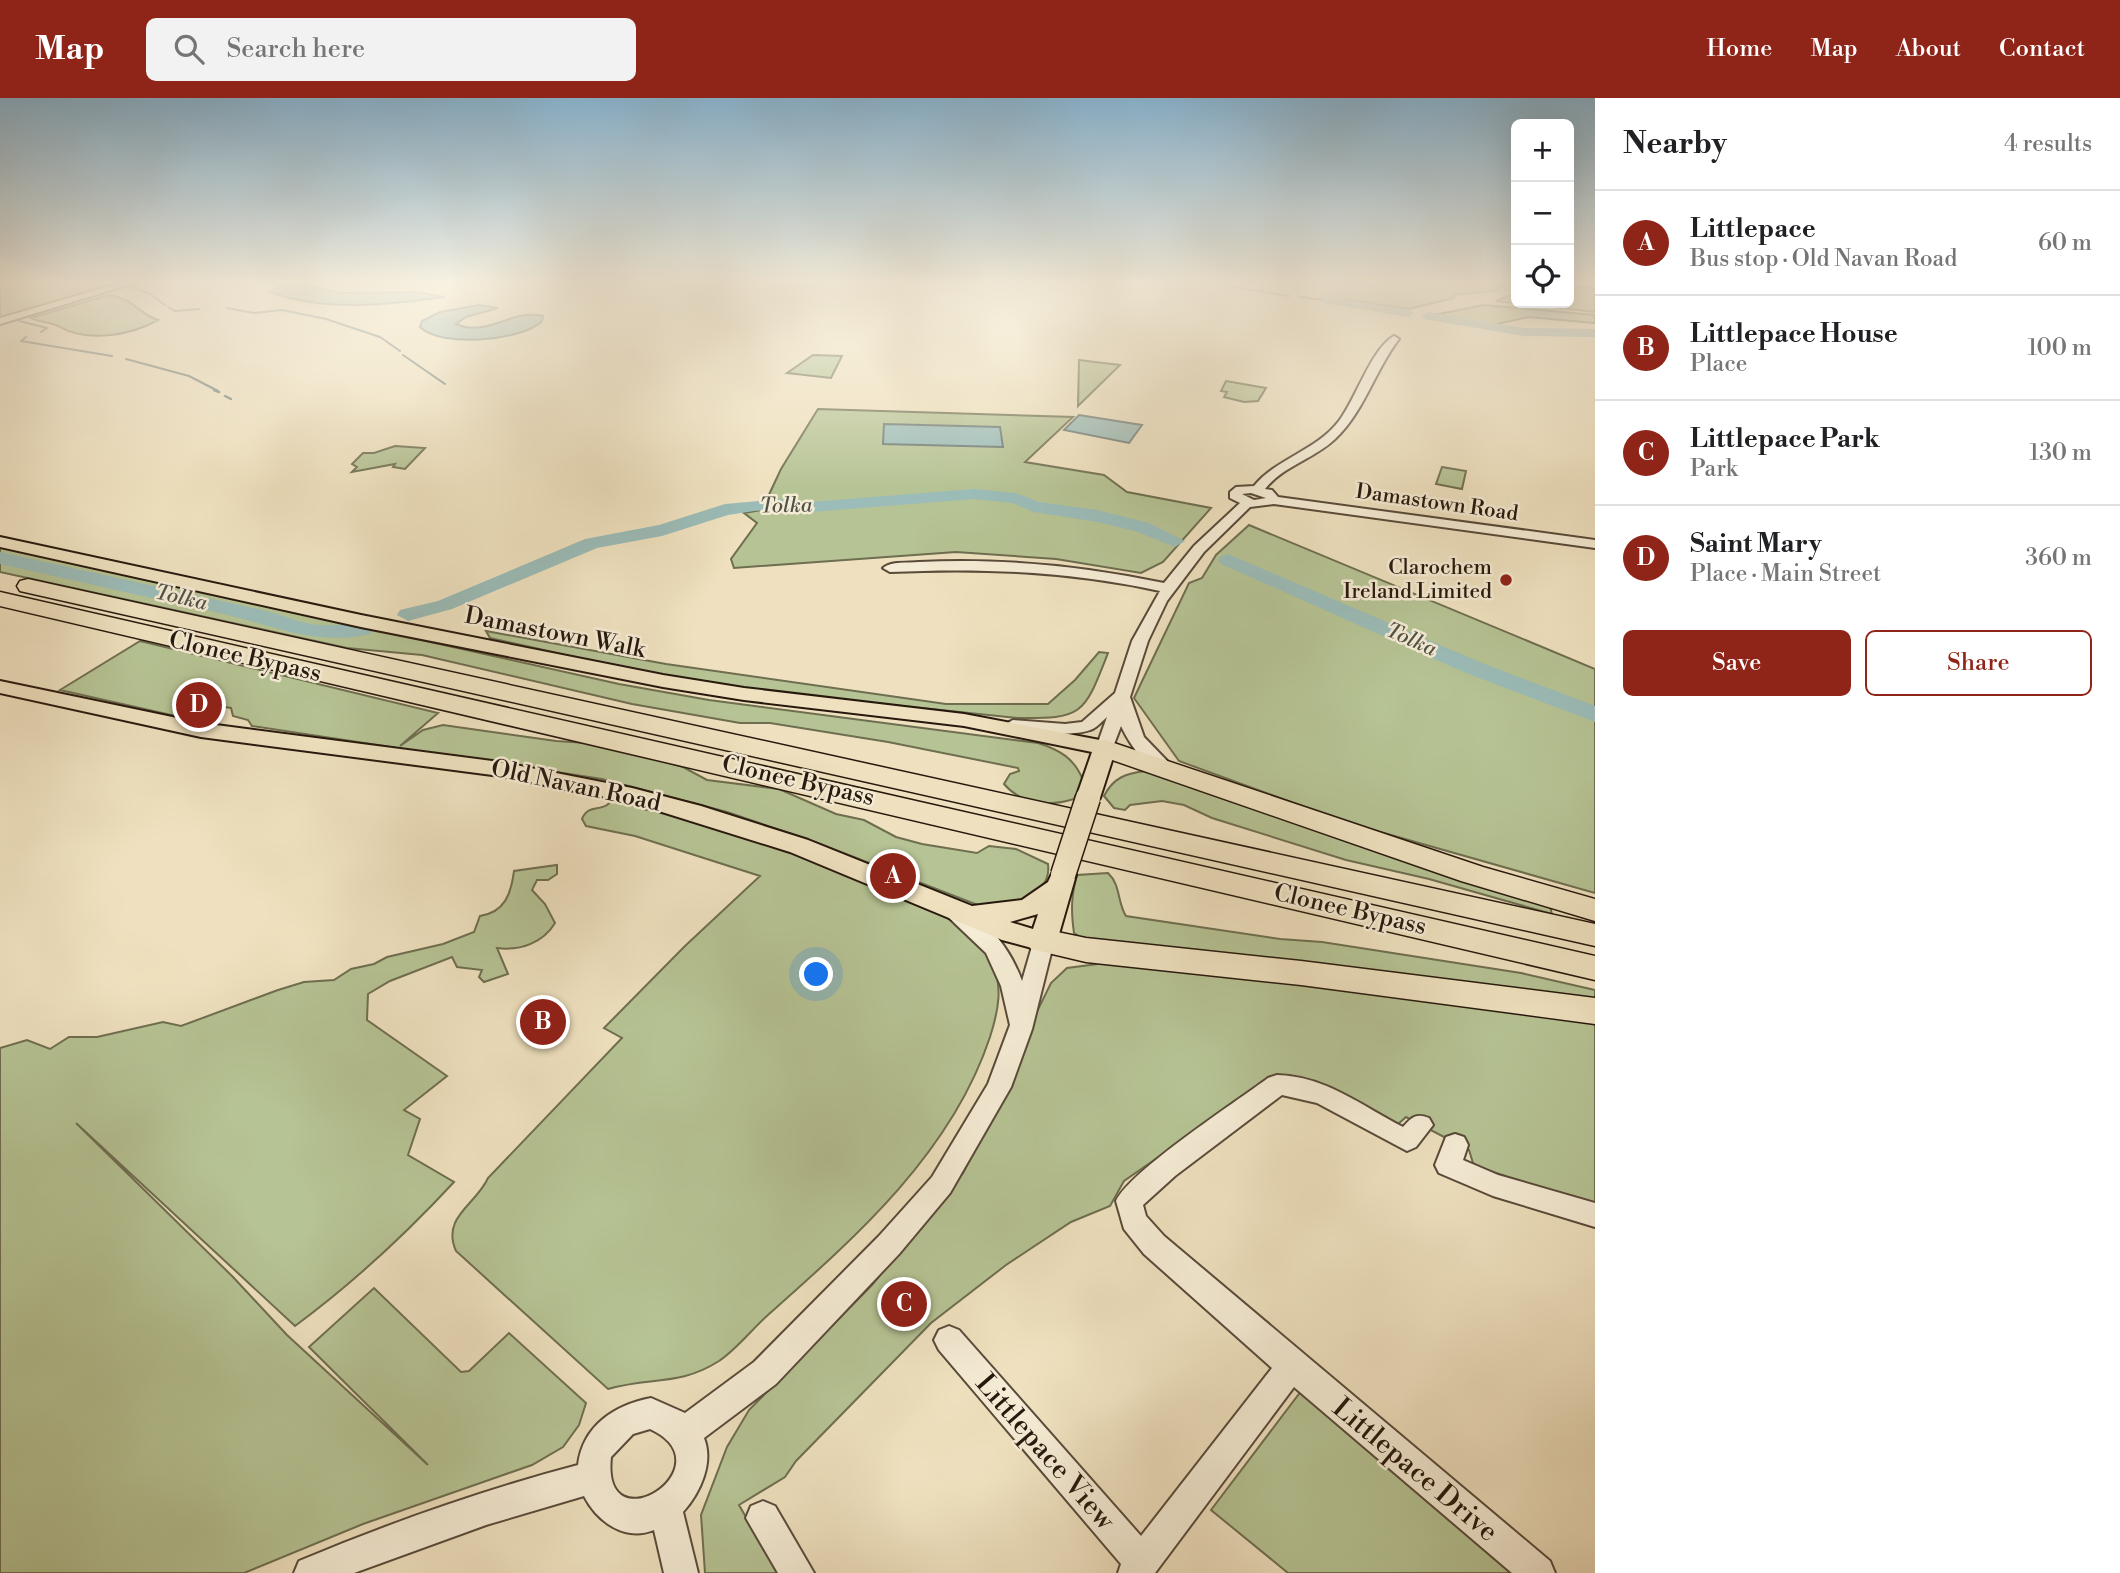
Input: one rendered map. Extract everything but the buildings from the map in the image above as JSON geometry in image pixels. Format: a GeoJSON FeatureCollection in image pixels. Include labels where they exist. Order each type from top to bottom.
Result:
{"type":"FeatureCollection","features":[{"type":"Feature","properties":{"kind":"highway","name":"Clonee Bypass"},"geometry":{"type":"LineString","coordinates":[[0,580],[1595,935]]}},
{"type":"Feature","properties":{"kind":"highway","name":"Clonee Bypass"},"geometry":{"type":"LineString","coordinates":[[0,599],[1595,968]]}},
{"type":"Feature","properties":{"kind":"highway"},"geometry":{"type":"LineString","coordinates":[[1105,748],[1472,874],[1595,910]]}},
{"type":"Feature","properties":{"kind":"highway"},"geometry":{"type":"LineString","coordinates":[[1043,941],[1086,950],[1301,973],[1595,1011]]}},
{"type":"Feature","properties":{"kind":"main road","name":"Damastown Walk"},"geometry":{"type":"LineString","coordinates":[[0,542],[374,623],[663,681],[744,695],[964,720],[1105,748]]}},
{"type":"Feature","properties":{"kind":"main road","name":"Old Navan Road"},"geometry":{"type":"LineString","coordinates":[[0,687],[201,730],[500,769],[632,795],[748,828],[1012,933],[1043,941]]}},
{"type":"Feature","properties":{"kind":"main road"},"geometry":{"type":"LineString","coordinates":[[1041,735],[1080,759],[1092,787]]}},
{"type":"Feature","properties":{"kind":"main road"},"geometry":{"type":"LineString","coordinates":[[1043,941],[1105,748]]}},
{"type":"Feature","properties":{"kind":"main road"},"geometry":{"type":"LineString","coordinates":[[1092,787],[1110,766],[1153,763]]}},
{"type":"Feature","properties":{"kind":"main road"},"geometry":{"type":"LineString","coordinates":[[936,902],[977,913],[1006,915],[1033,908],[1061,881]]}},
{"type":"Feature","properties":{"kind":"street"},"geometry":{"type":"LineString","coordinates":[[1257,490],[1331,437],[1346,421],[1365,382],[1386,351]]}},
{"type":"Feature","properties":{"kind":"street"},"geometry":{"type":"LineString","coordinates":[[1257,490],[1272,495],[1274,500],[1264,505],[1235,498],[1235,493],[1257,490]]}},
{"type":"Feature","properties":{"kind":"street","name":"Damastown Road"},"geometry":{"type":"LineString","coordinates":[[1274,500],[1595,544]]}},
{"type":"Feature","properties":{"kind":"street"},"geometry":{"type":"LineString","coordinates":[[1105,748],[1140,639],[1167,588],[1186,561],[1247,503]]}},
{"type":"Feature","properties":{"kind":"street"},"geometry":{"type":"LineString","coordinates":[[890,568],[965,564],[1040,566],[1084,571],[1167,588]]}},
{"type":"Feature","properties":{"kind":"street"},"geometry":{"type":"LineString","coordinates":[[964,720],[1044,729],[1075,729],[1096,721],[1124,692]]}},
{"type":"Feature","properties":{"kind":"street"},"geometry":{"type":"LineString","coordinates":[[1124,692],[1129,729],[1153,763]]}},
{"type":"Feature","properties":{"kind":"street","name":"Old Navan Road"},"geometry":{"type":"LineString","coordinates":[[936,902],[973,927],[1001,956],[1011,973],[1020,1029]]}},
{"type":"Feature","properties":{"kind":"street"},"geometry":{"type":"LineString","coordinates":[[684,1433],[765,1373],[889,1245],[941,1185],[999,1087],[1020,1029],[1043,941]]}},
{"type":"Feature","properties":{"kind":"street","name":"Littlepace Drive"},"geometry":{"type":"LineString","coordinates":[[1420,1125],[1407,1140],[1381,1129],[1307,1086],[1277,1084],[1166,1168],[1129,1201],[1134,1221],[1154,1245],[1292,1366],[1538,1573]]}},
{"type":"Feature","properties":{"kind":"street"},"geometry":{"type":"LineString","coordinates":[[1455,1145],[1448,1165],[1493,1185],[1595,1215]]}},
{"type":"Feature","properties":{"kind":"street","name":"Littlepace View"},"geometry":{"type":"LineString","coordinates":[[949,1340],[1138,1568]]}},
{"type":"Feature","properties":{"kind":"street"},"geometry":{"type":"LineString","coordinates":[[1138,1568],[1292,1366]]}},
{"type":"Feature","properties":{"kind":"street"},"geometry":{"type":"LineString","coordinates":[[651,1413],[666,1417],[684,1433],[692,1451],[692,1467],[683,1490],[665,1508],[650,1515],[620,1513],[607,1504],[598,1492],[594,1477],[599,1445],[621,1421],[636,1415],[651,1413]]}},
{"type":"Feature","properties":{"kind":"street"},"geometry":{"type":"LineString","coordinates":[[311,1573],[405,1536],[594,1477]]}},
{"type":"Feature","properties":{"kind":"street"},"geometry":{"type":"LineString","coordinates":[[665,1508],[681,1573]]}},
{"type":"Feature","properties":{"kind":"street"},"geometry":{"type":"LineString","coordinates":[[763,1518],[797,1573]]}},
{"type":"Feature","properties":{"kind":"green space"},"geometry":{"type":"Polygon","coordinates":[[[813,355],[842,356],[831,378],[787,373],[813,355]]]}},
{"type":"Feature","properties":{"kind":"green space"},"geometry":{"type":"Polygon","coordinates":[[[1079,360],[1120,365],[1078,406],[1079,360]]]}},
{"type":"Feature","properties":{"kind":"green space"},"geometry":{"type":"Polygon","coordinates":[[[1226,381],[1266,388],[1258,401],[1244,402],[1224,397],[1227,392],[1221,391],[1226,381]]]}},
{"type":"Feature","properties":{"kind":"green space"},"geometry":{"type":"Polygon","coordinates":[[[818,409],[1073,417],[1025,462],[1104,475],[1127,492],[1211,508],[1163,562],[1141,573],[1056,559],[956,552],[734,568],[731,559],[757,523],[744,513],[794,504],[766,501],[781,469],[818,409]]]}},
{"type":"Feature","properties":{"kind":"green space"},"geometry":{"type":"Polygon","coordinates":[[[395,446],[425,448],[405,469],[393,467],[395,464],[352,472],[357,467],[352,464],[363,453],[374,453],[395,446]]]}},
{"type":"Feature","properties":{"kind":"green space"},"geometry":{"type":"Polygon","coordinates":[[[1442,467],[1466,471],[1462,489],[1436,484],[1442,467]]]}},
{"type":"Feature","properties":{"kind":"green space"},"geometry":{"type":"Polygon","coordinates":[[[1249,525],[1595,669],[1595,710],[1551,694],[1542,700],[1595,718],[1595,893],[1345,822],[1179,761],[1134,698],[1189,583],[1202,578],[1216,555],[1249,525]]]}},
{"type":"Feature","properties":{"kind":"green space"},"geometry":{"type":"Polygon","coordinates":[[[0,546],[619,684],[709,700],[1038,743],[1065,756],[1083,780],[1074,799],[1055,803],[1036,802],[1019,796],[1004,784],[1010,774],[1019,771],[1018,768],[888,742],[770,723],[740,723],[632,704],[422,655],[347,648],[0,572],[0,546]]]}},
{"type":"Feature","properties":{"kind":"green space"},"geometry":{"type":"Polygon","coordinates":[[[486,631],[666,664],[946,704],[1048,704],[1075,680],[1099,652],[1108,653],[1093,689],[1079,709],[1056,717],[1017,718],[750,690],[638,671],[490,638],[486,631]]]}},
{"type":"Feature","properties":{"kind":"green space"},"geometry":{"type":"Polygon","coordinates":[[[140,641],[438,713],[400,746],[423,730],[443,725],[556,741],[603,744],[683,767],[707,780],[779,789],[836,814],[864,820],[896,837],[922,844],[977,853],[989,846],[1016,849],[1048,864],[1048,875],[1044,884],[1028,898],[1008,906],[988,909],[815,842],[727,812],[602,779],[252,726],[248,720],[233,716],[231,708],[198,703],[180,717],[60,690],[140,641]]]}},
{"type":"Feature","properties":{"kind":"green space"},"geometry":{"type":"Polygon","coordinates":[[[1146,771],[1550,906],[1552,914],[1429,879],[1346,860],[1212,818],[1184,805],[1162,801],[1130,805],[1125,810],[1114,808],[1104,796],[1112,785],[1126,775],[1146,771]]]}},
{"type":"Feature","properties":{"kind":"green space"},"geometry":{"type":"Polygon","coordinates":[[[617,797],[637,801],[643,809],[722,828],[773,845],[928,906],[964,929],[979,944],[995,970],[999,989],[990,1037],[973,1079],[952,1118],[927,1155],[868,1222],[719,1361],[691,1375],[608,1389],[456,1251],[453,1229],[456,1220],[488,1178],[622,1038],[604,1028],[685,946],[760,876],[635,836],[586,826],[582,819],[587,812],[604,807],[617,797]]]}},
{"type":"Feature","properties":{"kind":"green space"},"geometry":{"type":"Polygon","coordinates":[[[557,865],[557,874],[548,880],[537,880],[532,890],[545,904],[555,923],[544,936],[530,944],[497,948],[508,974],[484,982],[479,977],[482,970],[457,967],[452,957],[390,981],[368,994],[367,1020],[447,1076],[404,1110],[420,1119],[408,1155],[454,1182],[378,1258],[295,1326],[76,1123],[233,1277],[287,1335],[428,1465],[309,1347],[374,1288],[461,1372],[469,1371],[509,1333],[586,1403],[579,1425],[563,1447],[532,1465],[363,1524],[244,1573],[0,1573],[0,1048],[27,1040],[50,1049],[69,1037],[97,1037],[163,1022],[181,1026],[304,982],[334,980],[351,969],[374,964],[387,957],[443,944],[474,932],[480,916],[495,911],[505,901],[514,871],[557,865]]]}},
{"type":"Feature","properties":{"kind":"green space"},"geometry":{"type":"Polygon","coordinates":[[[1108,873],[1115,883],[1126,916],[1280,939],[1322,942],[1521,973],[1595,990],[1595,1008],[1091,944],[1074,933],[1072,904],[1075,883],[1077,875],[1108,873]]]}},
{"type":"Feature","properties":{"kind":"green space"},"geometry":{"type":"Polygon","coordinates":[[[1121,961],[1595,1019],[1595,1204],[1481,1168],[1473,1163],[1469,1150],[1406,1117],[1397,1125],[1321,1086],[1289,1078],[1273,1078],[1124,1181],[1110,1206],[1071,1222],[1006,1265],[931,1323],[796,1461],[785,1477],[739,1505],[778,1573],[705,1573],[701,1515],[727,1447],[749,1410],[872,1285],[963,1173],[987,1127],[1024,1038],[1051,983],[1067,968],[1121,961]]]}},
{"type":"Feature","properties":{"kind":"green space"},"geometry":{"type":"Polygon","coordinates":[[[1308,1382],[1527,1573],[1288,1573],[1211,1510],[1308,1382]]]}},
{"type":"Feature","properties":{"kind":"water"},"geometry":{"type":"Polygon","coordinates":[[[1079,415],[1142,425],[1129,443],[1064,430],[1079,415]]]}},
{"type":"Feature","properties":{"kind":"water"},"geometry":{"type":"Polygon","coordinates":[[[884,424],[1000,427],[1003,447],[883,444],[884,424]]]}},
{"type":"Feature","properties":{"kind":"waterway"},"geometry":{"type":"LineString","coordinates":[[81,351],[112,356]]}},
{"type":"Feature","properties":{"kind":"waterway"},"geometry":{"type":"LineString","coordinates":[[403,355],[445,384]]}},
{"type":"Feature","properties":{"kind":"waterway"},"geometry":{"type":"LineString","coordinates":[[126,359],[189,376],[218,391]]}},
{"type":"Feature","properties":{"kind":"waterway"},"geometry":{"type":"LineString","coordinates":[[214,390],[219,392]]}},
{"type":"Feature","properties":{"kind":"waterway"},"geometry":{"type":"LineString","coordinates":[[225,396],[231,399]]}},
{"type":"Feature","properties":{"kind":"waterway","name":"Tolka"},"geometry":{"type":"LineString","coordinates":[[408,615],[445,605],[592,543],[662,530],[725,510],[754,506],[781,504],[811,507],[974,494],[1016,498],[1034,507],[1097,516],[1142,527],[1175,541]]}},
{"type":"Feature","properties":{"kind":"waterway","name":"Tolka"},"geometry":{"type":"LineString","coordinates":[[0,558],[262,616],[298,629],[324,632],[362,629]]}},
{"type":"Feature","properties":{"kind":"waterway","name":"Tolka"},"geometry":{"type":"LineString","coordinates":[[1228,560],[1474,668],[1595,715]]}},
{"type":"Feature","properties":{"kind":"place","name":"Clarochem Ireland Limited"},"geometry":{"type":"Point","coordinates":[1506,580]}},
{"type":"Feature","properties":{"kind":"place","name":"Saint Mary"},"geometry":{"type":"Point","coordinates":[199,705]}},
{"type":"Feature","properties":{"kind":"place","name":"Littlepace"},"geometry":{"type":"Point","coordinates":[893,876]}},
{"type":"Feature","properties":{"kind":"place","name":"Littlepace House"},"geometry":{"type":"Point","coordinates":[543,1022]}},
{"type":"Feature","properties":{"kind":"place","name":"Littlepace Park"},"geometry":{"type":"Point","coordinates":[904,1304]}}]}
